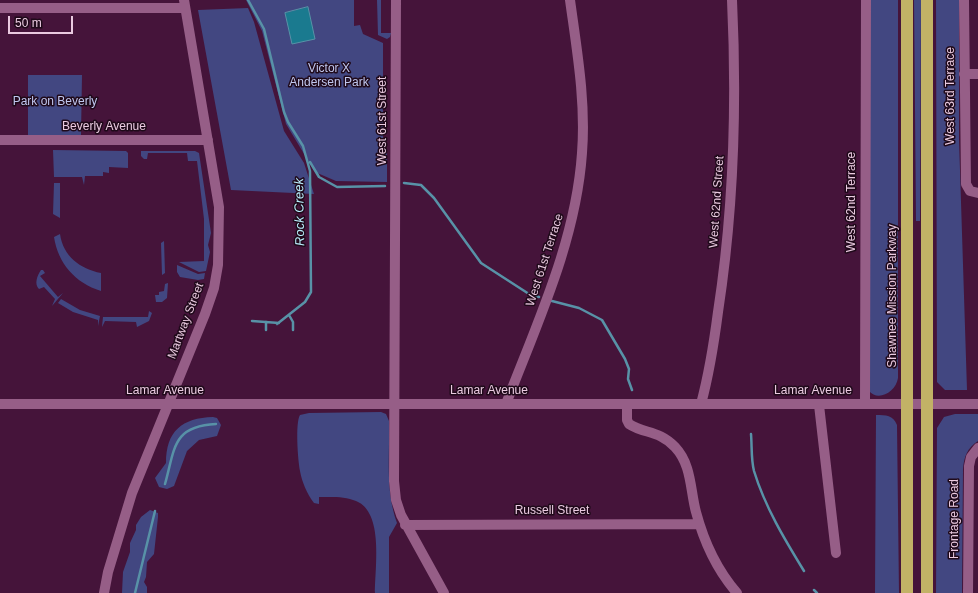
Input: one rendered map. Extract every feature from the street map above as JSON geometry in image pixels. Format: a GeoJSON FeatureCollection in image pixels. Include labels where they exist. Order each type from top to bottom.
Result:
{"type":"FeatureCollection","features":[{"type":"Feature","properties":{"kind":"highway","name":"Shawnee Mission Parkway"},"geometry":{"type":"LineString","coordinates":[[907,0],[907,593]]}},
{"type":"Feature","properties":{"kind":"highway"},"geometry":{"type":"LineString","coordinates":[[927,0],[928,593]]}},
{"type":"Feature","properties":{"kind":"street","name":"West 61st Street"},"geometry":{"type":"LineString","coordinates":[[394,404],[396,0]]}},
{"type":"Feature","properties":{"kind":"street","name":"West 61st Terrace"},"geometry":{"type":"LineString","coordinates":[[506,404],[559,265],[574,214],[582,153],[582,105],[570,0]]}},
{"type":"Feature","properties":{"kind":"street","name":"West 62nd Street"},"geometry":{"type":"LineString","coordinates":[[702,404],[724,275],[731,205],[735,115],[732,0]]}},
{"type":"Feature","properties":{"kind":"street","name":"West 62nd Terrace"},"geometry":{"type":"LineString","coordinates":[[865,404],[866,0]]}},
{"type":"Feature","properties":{"kind":"street","name":"West 63rd Terrace"},"geometry":{"type":"LineString","coordinates":[[964,0],[964,154],[966,184],[974,192]]}},
{"type":"Feature","properties":{"kind":"street"},"geometry":{"type":"LineString","coordinates":[[0,8],[185,4]]}},
{"type":"Feature","properties":{"kind":"street","name":"Martway Street"},"geometry":{"type":"LineString","coordinates":[[104,593],[108,572],[132,493],[205,314],[214,288],[218,265],[219,207],[185,4]]}},
{"type":"Feature","properties":{"kind":"street"},"geometry":{"type":"LineString","coordinates":[[964,74],[978,74]]}},
{"type":"Feature","properties":{"kind":"street","name":"Beverly Avenue"},"geometry":{"type":"LineString","coordinates":[[0,140],[208,140]]}},
{"type":"Feature","properties":{"kind":"street","name":"Lamar Avenue"},"geometry":{"type":"LineString","coordinates":[[0,404],[978,404]]}},
{"type":"Feature","properties":{"kind":"street"},"geometry":{"type":"LineString","coordinates":[[394,404],[394,490],[398,507],[405,525],[436,576],[444,593]]}},
{"type":"Feature","properties":{"kind":"street"},"geometry":{"type":"LineString","coordinates":[[627,405],[627,420],[629,424],[662,437],[674,446],[683,458],[688,470],[699,524],[705,541],[719,568],[737,593]]}},
{"type":"Feature","properties":{"kind":"street"},"geometry":{"type":"LineString","coordinates":[[819,405],[836,553]]}},
{"type":"Feature","properties":{"kind":"street","name":"Frontage Road"},"geometry":{"type":"LineString","coordinates":[[968,593],[969,466],[971,457],[978,448]]}},
{"type":"Feature","properties":{"kind":"street","name":"Russell Street"},"geometry":{"type":"LineString","coordinates":[[405,525],[699,524]]}},
{"type":"Feature","properties":{"kind":"green space","name":"Victor X Andersen Park"},"geometry":{"type":"Polygon","coordinates":[[[246,0],[354,0],[354,26],[360,25],[363,34],[383,43],[383,151],[387,152],[387,182],[336,181],[315,172],[286,124],[262,31],[246,0]]]}},
{"type":"Feature","properties":{"kind":"green space"},"geometry":{"type":"Polygon","coordinates":[[[377,0],[381,0],[381,33],[391,33],[390,37],[387,39],[378,35],[377,0]]]}},
{"type":"Feature","properties":{"kind":"green space"},"geometry":{"type":"Polygon","coordinates":[[[868,0],[898,0],[898,378],[897,383],[890,391],[886,394],[877,396],[869,391],[868,0]]]}},
{"type":"Feature","properties":{"kind":"green space"},"geometry":{"type":"Polygon","coordinates":[[[914,0],[921,0],[920,221],[916,221],[914,0]]]}},
{"type":"Feature","properties":{"kind":"green space"},"geometry":{"type":"Polygon","coordinates":[[[936,0],[959,0],[959,139],[967,390],[945,390],[937,382],[936,0]]]}},
{"type":"Feature","properties":{"kind":"green space"},"geometry":{"type":"Polygon","coordinates":[[[248,8],[254,22],[284,131],[304,163],[314,194],[231,190],[198,10],[248,8]]]}},
{"type":"Feature","properties":{"kind":"green space","name":"Park on Beverly"},"geometry":{"type":"Polygon","coordinates":[[[28,75],[82,75],[81,135],[28,135],[28,75]]]}},
{"type":"Feature","properties":{"kind":"green space"},"geometry":{"type":"Polygon","coordinates":[[[53,150],[126,151],[128,153],[128,168],[109,167],[109,173],[103,172],[103,176],[85,176],[84,185],[82,177],[54,177],[53,150]]]}},
{"type":"Feature","properties":{"kind":"green space"},"geometry":{"type":"Polygon","coordinates":[[[141,151],[195,151],[199,153],[211,233],[208,245],[210,252],[206,271],[199,272],[179,262],[204,261],[204,219],[197,161],[188,161],[187,153],[148,153],[147,159],[144,159],[141,156],[141,151]]]}},
{"type":"Feature","properties":{"kind":"green space"},"geometry":{"type":"Polygon","coordinates":[[[54,183],[60,183],[60,218],[53,214],[54,183]]]}},
{"type":"Feature","properties":{"kind":"green space"},"geometry":{"type":"Polygon","coordinates":[[[60,234],[65,249],[74,260],[86,268],[101,273],[101,291],[83,283],[69,271],[59,255],[56,246],[54,237],[60,234]]]}},
{"type":"Feature","properties":{"kind":"green space"},"geometry":{"type":"Polygon","coordinates":[[[164,241],[165,273],[162,275],[161,243],[164,241]]]}},
{"type":"Feature","properties":{"kind":"green space"},"geometry":{"type":"Polygon","coordinates":[[[177,265],[198,274],[205,273],[204,279],[198,280],[180,277],[177,272],[177,265]]]}},
{"type":"Feature","properties":{"kind":"green space"},"geometry":{"type":"Polygon","coordinates":[[[41,270],[45,273],[40,276],[58,297],[63,293],[52,306],[55,299],[44,287],[39,289],[37,287],[38,275],[41,270]]]}},
{"type":"Feature","properties":{"kind":"green space"},"geometry":{"type":"Polygon","coordinates":[[[168,283],[167,298],[162,302],[156,302],[155,295],[159,295],[159,292],[164,291],[165,284],[168,283]]]}},
{"type":"Feature","properties":{"kind":"green space"},"geometry":{"type":"Polygon","coordinates":[[[61,299],[80,310],[100,316],[98,326],[98,320],[73,312],[58,303],[61,299]]]}},
{"type":"Feature","properties":{"kind":"green space"},"geometry":{"type":"Polygon","coordinates":[[[149,311],[152,313],[149,321],[137,327],[136,322],[105,321],[102,327],[103,317],[148,317],[149,311]]]}},
{"type":"Feature","properties":{"kind":"green space"},"geometry":{"type":"Polygon","coordinates":[[[381,412],[386,414],[389,421],[389,485],[393,510],[397,523],[389,537],[389,593],[375,593],[376,542],[371,516],[365,507],[356,501],[347,498],[319,497],[319,504],[314,503],[303,484],[298,459],[297,442],[298,419],[300,415],[309,413],[381,412]]]}},
{"type":"Feature","properties":{"kind":"green space"},"geometry":{"type":"Polygon","coordinates":[[[955,414],[978,414],[978,441],[967,453],[963,469],[962,593],[936,593],[937,428],[944,417],[955,414]]]}},
{"type":"Feature","properties":{"kind":"green space"},"geometry":{"type":"Polygon","coordinates":[[[876,415],[889,416],[897,425],[899,593],[875,593],[876,415]]]}},
{"type":"Feature","properties":{"kind":"green space"},"geometry":{"type":"Polygon","coordinates":[[[213,417],[217,418],[221,425],[217,436],[199,440],[187,451],[174,486],[167,489],[159,487],[155,478],[166,463],[169,442],[178,428],[193,420],[213,417]]]}},
{"type":"Feature","properties":{"kind":"green space"},"geometry":{"type":"Polygon","coordinates":[[[150,510],[158,513],[158,517],[154,554],[147,562],[146,577],[144,582],[147,587],[147,593],[122,593],[123,572],[130,552],[130,543],[136,530],[136,525],[141,517],[150,510]]]}},
{"type":"Feature","properties":{"kind":"shaded area"},"geometry":{"type":"Polygon","coordinates":[[[308,7],[315,39],[292,44],[285,13],[308,7]]]}},
{"type":"Feature","properties":{"kind":"waterway","name":"Rock Creek"},"geometry":{"type":"LineString","coordinates":[[248,0],[264,29],[284,112],[288,122],[303,146],[310,171],[311,292],[305,302],[277,324]]}},
{"type":"Feature","properties":{"kind":"waterway"},"geometry":{"type":"LineString","coordinates":[[310,162],[319,177],[337,187],[385,186]]}},
{"type":"Feature","properties":{"kind":"waterway"},"geometry":{"type":"LineString","coordinates":[[404,183],[421,185],[434,198],[481,263],[529,294],[539,297]]}},
{"type":"Feature","properties":{"kind":"waterway"},"geometry":{"type":"LineString","coordinates":[[552,301],[579,308],[602,320],[625,359],[629,369],[628,379],[632,390]]}},
{"type":"Feature","properties":{"kind":"waterway"},"geometry":{"type":"LineString","coordinates":[[289,315],[293,322],[293,330]]}},
{"type":"Feature","properties":{"kind":"waterway"},"geometry":{"type":"LineString","coordinates":[[252,321],[279,323]]}},
{"type":"Feature","properties":{"kind":"waterway"},"geometry":{"type":"LineString","coordinates":[[266,322],[266,330]]}},
{"type":"Feature","properties":{"kind":"waterway","name":"Rock Creek"},"geometry":{"type":"LineString","coordinates":[[165,484],[174,450],[183,435],[191,429],[216,424]]}},
{"type":"Feature","properties":{"kind":"waterway"},"geometry":{"type":"LineString","coordinates":[[751,434],[753,467],[764,497],[776,523],[804,571]]}},
{"type":"Feature","properties":{"kind":"waterway","name":"Rock Creek"},"geometry":{"type":"LineString","coordinates":[[135,593],[155,511]]}},
{"type":"Feature","properties":{"kind":"waterway"},"geometry":{"type":"LineString","coordinates":[[814,590],[817,593]]}}]}
